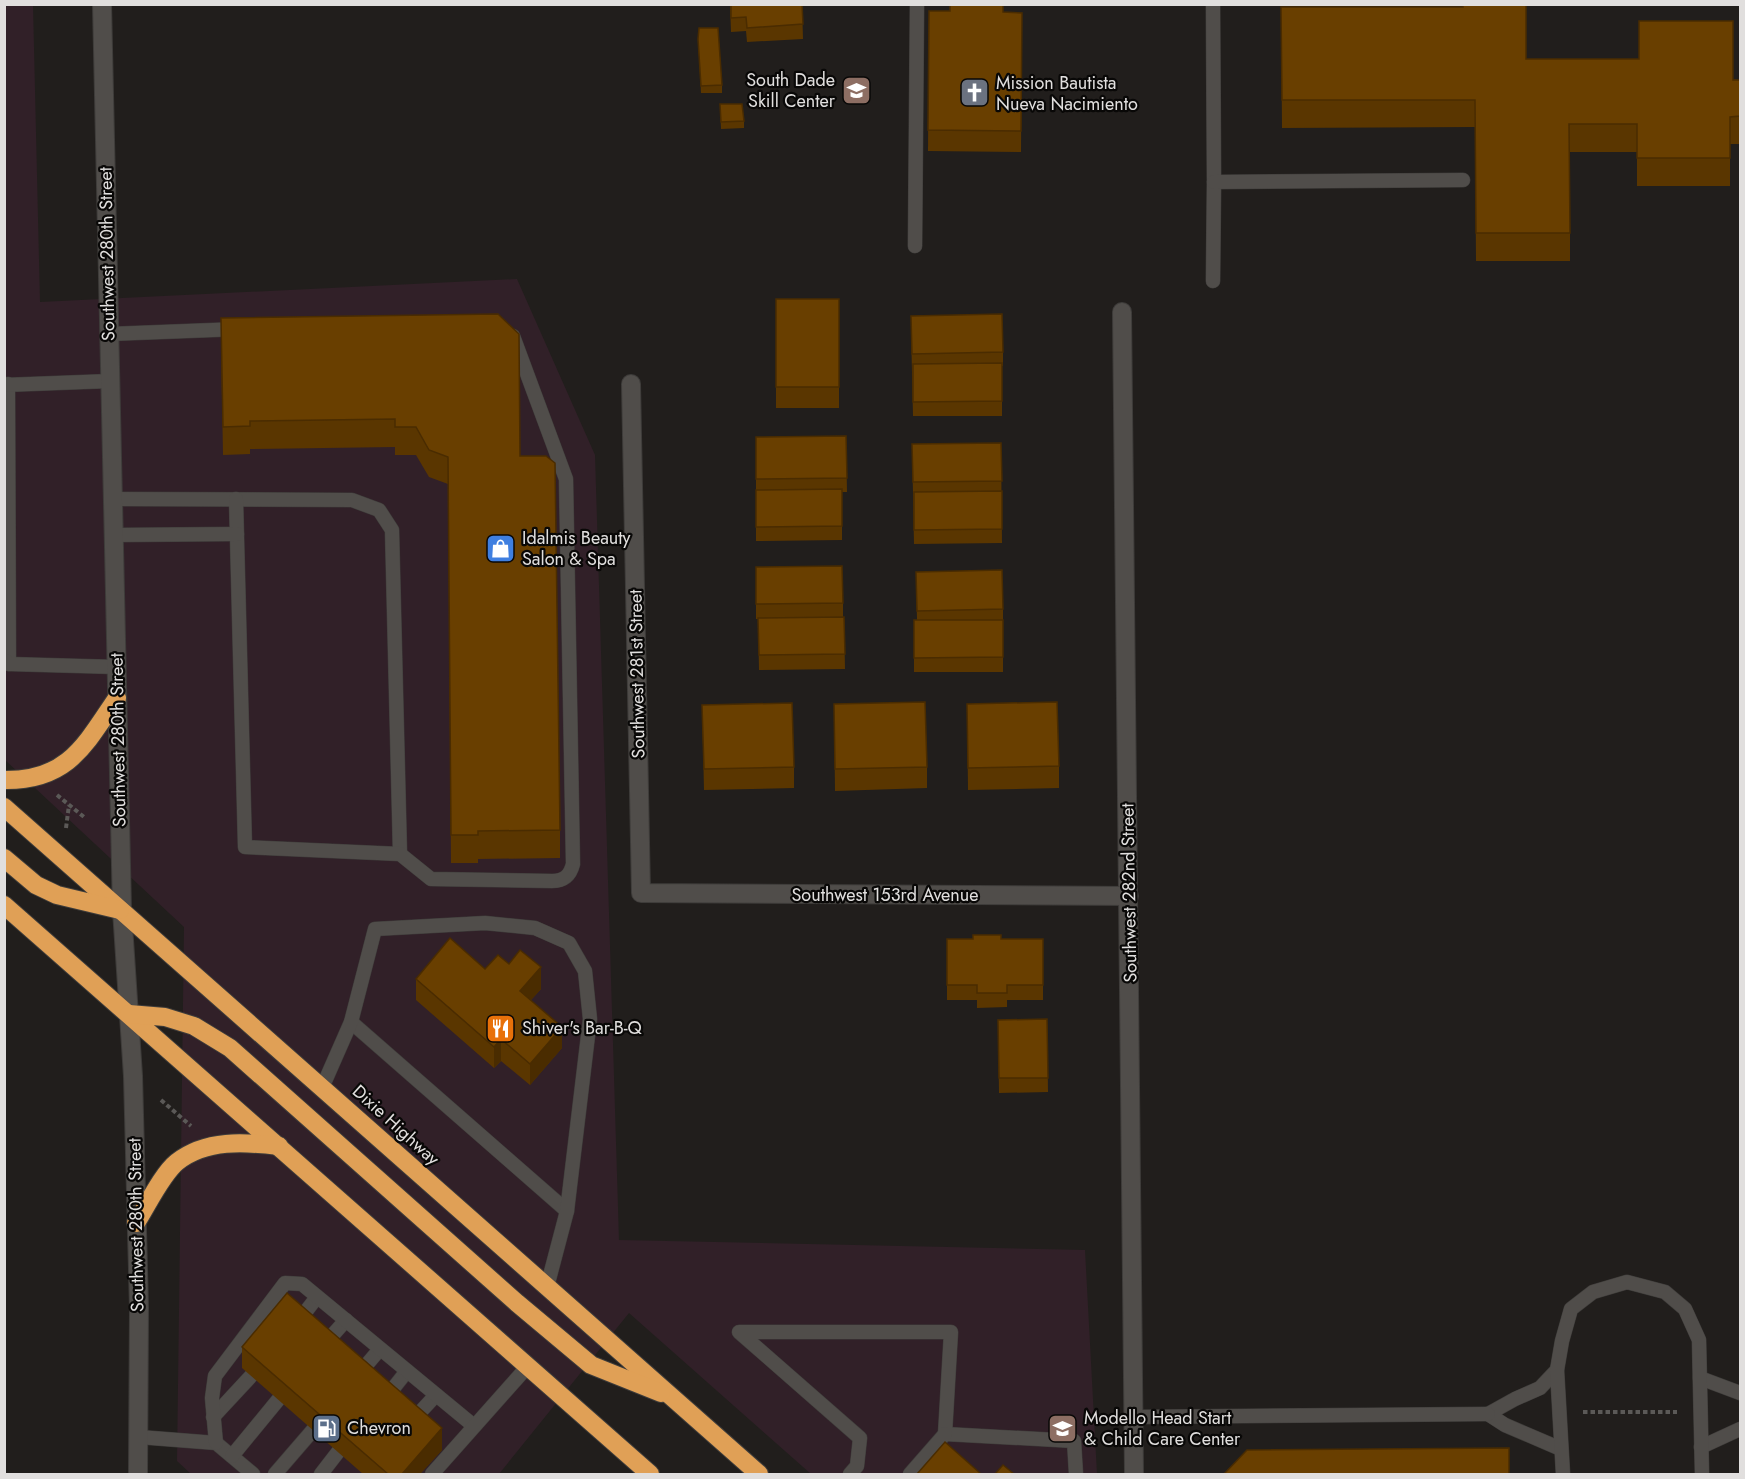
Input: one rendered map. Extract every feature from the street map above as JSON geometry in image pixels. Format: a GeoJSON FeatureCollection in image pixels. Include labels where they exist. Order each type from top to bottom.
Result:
{"type":"FeatureCollection","features":[{"type":"Feature","properties":{"kind":"highway"},"geometry":{"type":"LineString","coordinates":[[4,780],[40,777],[66,763],[86,744],[117,698]]}},
{"type":"Feature","properties":{"kind":"highway","name":"Dixie Highway"},"geometry":{"type":"LineString","coordinates":[[4,807],[759,1474]]}},
{"type":"Feature","properties":{"kind":"highway"},"geometry":{"type":"LineString","coordinates":[[4,858],[36,885],[57,895],[122,910]]}},
{"type":"Feature","properties":{"kind":"highway"},"geometry":{"type":"LineString","coordinates":[[4,905],[650,1474]]}},
{"type":"Feature","properties":{"kind":"highway"},"geometry":{"type":"LineString","coordinates":[[129,1014],[165,1017],[194,1026],[230,1048],[517,1303],[591,1365],[672,1398]]}},
{"type":"Feature","properties":{"kind":"highway"},"geometry":{"type":"LineString","coordinates":[[136,1223],[160,1182],[176,1162],[190,1154],[214,1146],[241,1142],[279,1146]]}},
{"type":"Feature","properties":{"kind":"street","name":"Southwest 280th Street"},"geometry":{"type":"LineString","coordinates":[[102,4],[122,910],[133,1076],[139,1308],[138,1474]]}},
{"type":"Feature","properties":{"kind":"street","name":"Southwest 282nd Street"},"geometry":{"type":"LineString","coordinates":[[1122,312],[1134,1474]]}},
{"type":"Feature","properties":{"kind":"street","name":"Southwest 281st Street"},"geometry":{"type":"LineString","coordinates":[[631,384],[641,893]]}},
{"type":"Feature","properties":{"kind":"street","name":"Southwest 153rd Avenue"},"geometry":{"type":"LineString","coordinates":[[641,893],[1129,896]]}},
{"type":"Feature","properties":{"kind":"lane"},"geometry":{"type":"LineString","coordinates":[[915,246],[917,4]]}},
{"type":"Feature","properties":{"kind":"lane"},"geometry":{"type":"LineString","coordinates":[[1213,4],[1213,281]]}},
{"type":"Feature","properties":{"kind":"lane"},"geometry":{"type":"LineString","coordinates":[[1214,182],[1463,180]]}},
{"type":"Feature","properties":{"kind":"lane"},"geometry":{"type":"LineString","coordinates":[[236,499],[245,847],[400,854],[431,879],[560,881],[567,877],[573,864],[566,479],[511,330],[501,326]]}},
{"type":"Feature","properties":{"kind":"lane"},"geometry":{"type":"LineString","coordinates":[[109,334],[252,329]]}},
{"type":"Feature","properties":{"kind":"lane"},"geometry":{"type":"LineString","coordinates":[[110,381],[6,385],[7,662],[116,666]]}},
{"type":"Feature","properties":{"kind":"lane"},"geometry":{"type":"LineString","coordinates":[[112,499],[352,500],[379,510],[392,530],[400,854]]}},
{"type":"Feature","properties":{"kind":"lane"},"geometry":{"type":"LineString","coordinates":[[113,536],[237,534]]}},
{"type":"Feature","properties":{"kind":"lane"},"geometry":{"type":"LineString","coordinates":[[322,1088],[351,1022],[375,929],[485,923],[535,928],[569,944],[585,971],[590,1019],[567,1211],[547,1287]]}},
{"type":"Feature","properties":{"kind":"lane"},"geometry":{"type":"LineString","coordinates":[[351,1022],[567,1211]]}},
{"type":"Feature","properties":{"kind":"lane"},"geometry":{"type":"LineString","coordinates":[[1563,1474],[1557,1370],[1570,1309],[1593,1292],[1627,1282],[1665,1292],[1685,1309],[1699,1340],[1702,1474]]}},
{"type":"Feature","properties":{"kind":"lane"},"geometry":{"type":"LineString","coordinates":[[216,1443],[212,1398],[215,1376],[285,1283],[302,1284],[474,1426]]}},
{"type":"Feature","properties":{"kind":"lane"},"geometry":{"type":"LineString","coordinates":[[297,1323],[317,1297]]}},
{"type":"Feature","properties":{"kind":"lane"},"geometry":{"type":"LineString","coordinates":[[323,1346],[346,1320]]}},
{"type":"Feature","properties":{"kind":"lane"},"geometry":{"type":"LineString","coordinates":[[857,1472],[860,1438],[739,1332],[951,1332],[945,1434],[910,1474]]}},
{"type":"Feature","properties":{"kind":"lane"},"geometry":{"type":"LineString","coordinates":[[357,1376],[380,1349]]}},
{"type":"Feature","properties":{"kind":"lane"},"geometry":{"type":"LineString","coordinates":[[432,1474],[528,1366]]}},
{"type":"Feature","properties":{"kind":"lane"},"geometry":{"type":"LineString","coordinates":[[1134,1417],[1488,1414],[1540,1388],[1557,1370]]}},
{"type":"Feature","properties":{"kind":"lane"},"geometry":{"type":"LineString","coordinates":[[384,1400],[407,1371]]}},
{"type":"Feature","properties":{"kind":"lane"},"geometry":{"type":"LineString","coordinates":[[213,1417],[251,1376]]}},
{"type":"Feature","properties":{"kind":"lane"},"geometry":{"type":"LineString","coordinates":[[1700,1378],[1740,1393]]}},
{"type":"Feature","properties":{"kind":"lane"},"geometry":{"type":"LineString","coordinates":[[410,1423],[436,1395]]}},
{"type":"Feature","properties":{"kind":"lane"},"geometry":{"type":"LineString","coordinates":[[232,1456],[278,1400]]}},
{"type":"Feature","properties":{"kind":"lane"},"geometry":{"type":"LineString","coordinates":[[1488,1414],[1505,1425],[1561,1449]]}},
{"type":"Feature","properties":{"kind":"lane"},"geometry":{"type":"LineString","coordinates":[[1701,1447],[1740,1429]]}},
{"type":"Feature","properties":{"kind":"lane"},"geometry":{"type":"LineString","coordinates":[[275,1474],[313,1430]]}},
{"type":"Feature","properties":{"kind":"lane"},"geometry":{"type":"LineString","coordinates":[[945,1434],[1074,1441],[1076,1474]]}},
{"type":"Feature","properties":{"kind":"lane"},"geometry":{"type":"LineString","coordinates":[[139,1437],[216,1443],[253,1474]]}},
{"type":"Feature","properties":{"kind":"lane"},"geometry":{"type":"LineString","coordinates":[[321,1474],[338,1452]]}},
{"type":"Feature","properties":{"kind":"path"},"geometry":{"type":"LineString","coordinates":[[52,790],[84,817]]}},
{"type":"Feature","properties":{"kind":"path"},"geometry":{"type":"LineString","coordinates":[[66,828],[69,806]]}},
{"type":"Feature","properties":{"kind":"path"},"geometry":{"type":"LineString","coordinates":[[160,1100],[196,1131]]}},
{"type":"Feature","properties":{"kind":"path"},"geometry":{"type":"LineString","coordinates":[[1575,1412],[1688,1412]]}},
{"type":"Feature","properties":{"kind":"shaded area"},"geometry":{"type":"Polygon","coordinates":[[[4,5],[33,5],[40,302],[517,279],[595,455],[619,1240],[1085,1250],[1097,1474],[811,1474],[629,1313],[499,1474],[191,1474],[177,1461],[184,927],[5,760],[4,5]]]}},
{"type":"Feature","properties":{"kind":"building"},"geometry":{"type":"Polygon","coordinates":[[[731,4],[802,4],[803,24],[747,28],[746,17],[731,18],[731,4]]]}},
{"type":"Feature","properties":{"kind":"building","name":"Mission Bautista Nueva Nacimiento"},"geometry":{"type":"Polygon","coordinates":[[[950,4],[1003,4],[1003,12],[1022,13],[1021,131],[928,130],[929,11],[950,11],[950,4]]]}},
{"type":"Feature","properties":{"kind":"building"},"geometry":{"type":"Polygon","coordinates":[[[1463,4],[1526,4],[1526,59],[1639,59],[1639,21],[1733,21],[1733,80],[1740,80],[1740,116],[1730,117],[1730,158],[1637,158],[1637,124],[1569,124],[1570,233],[1476,233],[1475,100],[1282,100],[1281,7],[1463,7],[1463,4]]]}},
{"type":"Feature","properties":{"kind":"building"},"geometry":{"type":"Polygon","coordinates":[[[699,28],[718,28],[722,85],[701,86],[699,28]]]}},
{"type":"Feature","properties":{"kind":"building"},"geometry":{"type":"Polygon","coordinates":[[[720,104],[742,104],[744,121],[721,122],[720,104]]]}},
{"type":"Feature","properties":{"kind":"building"},"geometry":{"type":"Polygon","coordinates":[[[776,299],[839,299],[839,387],[776,387],[776,299]]]}},
{"type":"Feature","properties":{"kind":"building"},"geometry":{"type":"Polygon","coordinates":[[[498,314],[519,334],[520,456],[546,456],[555,463],[560,830],[478,831],[478,835],[451,835],[448,457],[429,450],[416,427],[395,427],[395,419],[250,421],[250,426],[223,427],[221,318],[498,314]]]}},
{"type":"Feature","properties":{"kind":"building"},"geometry":{"type":"Polygon","coordinates":[[[1002,314],[1003,352],[912,354],[911,316],[1002,314]]]}},
{"type":"Feature","properties":{"kind":"building"},"geometry":{"type":"Polygon","coordinates":[[[1002,363],[1002,401],[913,402],[913,364],[1002,363]]]}},
{"type":"Feature","properties":{"kind":"building"},"geometry":{"type":"Polygon","coordinates":[[[846,436],[847,478],[756,479],[756,437],[846,436]]]}},
{"type":"Feature","properties":{"kind":"building"},"geometry":{"type":"Polygon","coordinates":[[[1001,443],[1002,481],[913,482],[912,444],[1001,443]]]}},
{"type":"Feature","properties":{"kind":"building"},"geometry":{"type":"Polygon","coordinates":[[[842,489],[842,526],[756,527],[756,490],[842,489]]]}},
{"type":"Feature","properties":{"kind":"building"},"geometry":{"type":"Polygon","coordinates":[[[1002,491],[1002,529],[914,530],[914,492],[1002,491]]]}},
{"type":"Feature","properties":{"kind":"building"},"geometry":{"type":"Polygon","coordinates":[[[842,566],[843,603],[756,604],[756,567],[842,566]]]}},
{"type":"Feature","properties":{"kind":"building"},"geometry":{"type":"Polygon","coordinates":[[[1002,570],[1003,609],[917,611],[916,572],[1002,570]]]}},
{"type":"Feature","properties":{"kind":"building"},"geometry":{"type":"Polygon","coordinates":[[[844,617],[845,654],[759,655],[758,618],[844,617]]]}},
{"type":"Feature","properties":{"kind":"building"},"geometry":{"type":"Polygon","coordinates":[[[914,620],[1003,620],[1003,657],[914,658],[914,620]]]}},
{"type":"Feature","properties":{"kind":"building"},"geometry":{"type":"Polygon","coordinates":[[[925,702],[927,767],[835,769],[834,704],[925,702]]]}},
{"type":"Feature","properties":{"kind":"building"},"geometry":{"type":"Polygon","coordinates":[[[1057,702],[1059,766],[968,768],[967,704],[1057,702]]]}},
{"type":"Feature","properties":{"kind":"building"},"geometry":{"type":"Polygon","coordinates":[[[792,703],[794,767],[704,769],[702,705],[792,703]]]}},
{"type":"Feature","properties":{"kind":"building"},"geometry":{"type":"Polygon","coordinates":[[[973,935],[1001,935],[1001,939],[1043,939],[1043,985],[1007,985],[1007,993],[977,993],[977,985],[947,985],[947,939],[973,939],[973,935]]]}},
{"type":"Feature","properties":{"kind":"building"},"geometry":{"type":"Polygon","coordinates":[[[450,938],[485,969],[498,955],[509,964],[520,950],[541,967],[520,991],[562,1027],[530,1064],[501,1039],[494,1047],[416,979],[450,938]]]}},
{"type":"Feature","properties":{"kind":"building"},"geometry":{"type":"Polygon","coordinates":[[[1047,1019],[1048,1078],[999,1078],[998,1020],[1047,1019]]]}},
{"type":"Feature","properties":{"kind":"building"},"geometry":{"type":"Polygon","coordinates":[[[287,1293],[442,1428],[402,1474],[388,1474],[242,1347],[287,1293]]]}},
{"type":"Feature","properties":{"kind":"building"},"geometry":{"type":"Polygon","coordinates":[[[945,1442],[981,1474],[917,1474],[945,1442]]]}},
{"type":"Feature","properties":{"kind":"building"},"geometry":{"type":"Polygon","coordinates":[[[1509,1448],[1509,1474],[1224,1474],[1247,1450],[1509,1448]]]}},
{"type":"Feature","properties":{"kind":"building"},"geometry":{"type":"Polygon","coordinates":[[[1003,1465],[1014,1474],[995,1474],[1003,1465]]]}},
{"type":"Feature","properties":{"kind":"place","name":"South Dade Skill Center"},"geometry":{"type":"Point","coordinates":[856,90]}},
{"type":"Feature","properties":{"kind":"place","name":"Mission Bautista Nueva Nacimiento"},"geometry":{"type":"Point","coordinates":[975,93]}},
{"type":"Feature","properties":{"kind":"place","name":"Idalmis Beauty Salon & Spa"},"geometry":{"type":"Point","coordinates":[501,548]}},
{"type":"Feature","properties":{"kind":"place","name":"Shiver's Bar-B-Q"},"geometry":{"type":"Point","coordinates":[501,1028]}},
{"type":"Feature","properties":{"kind":"place","name":"Chevron"},"geometry":{"type":"Point","coordinates":[326,1428]}},
{"type":"Feature","properties":{"kind":"place","name":"Modello Head Start & Child Care Center"},"geometry":{"type":"Point","coordinates":[1063,1428]}}]}
